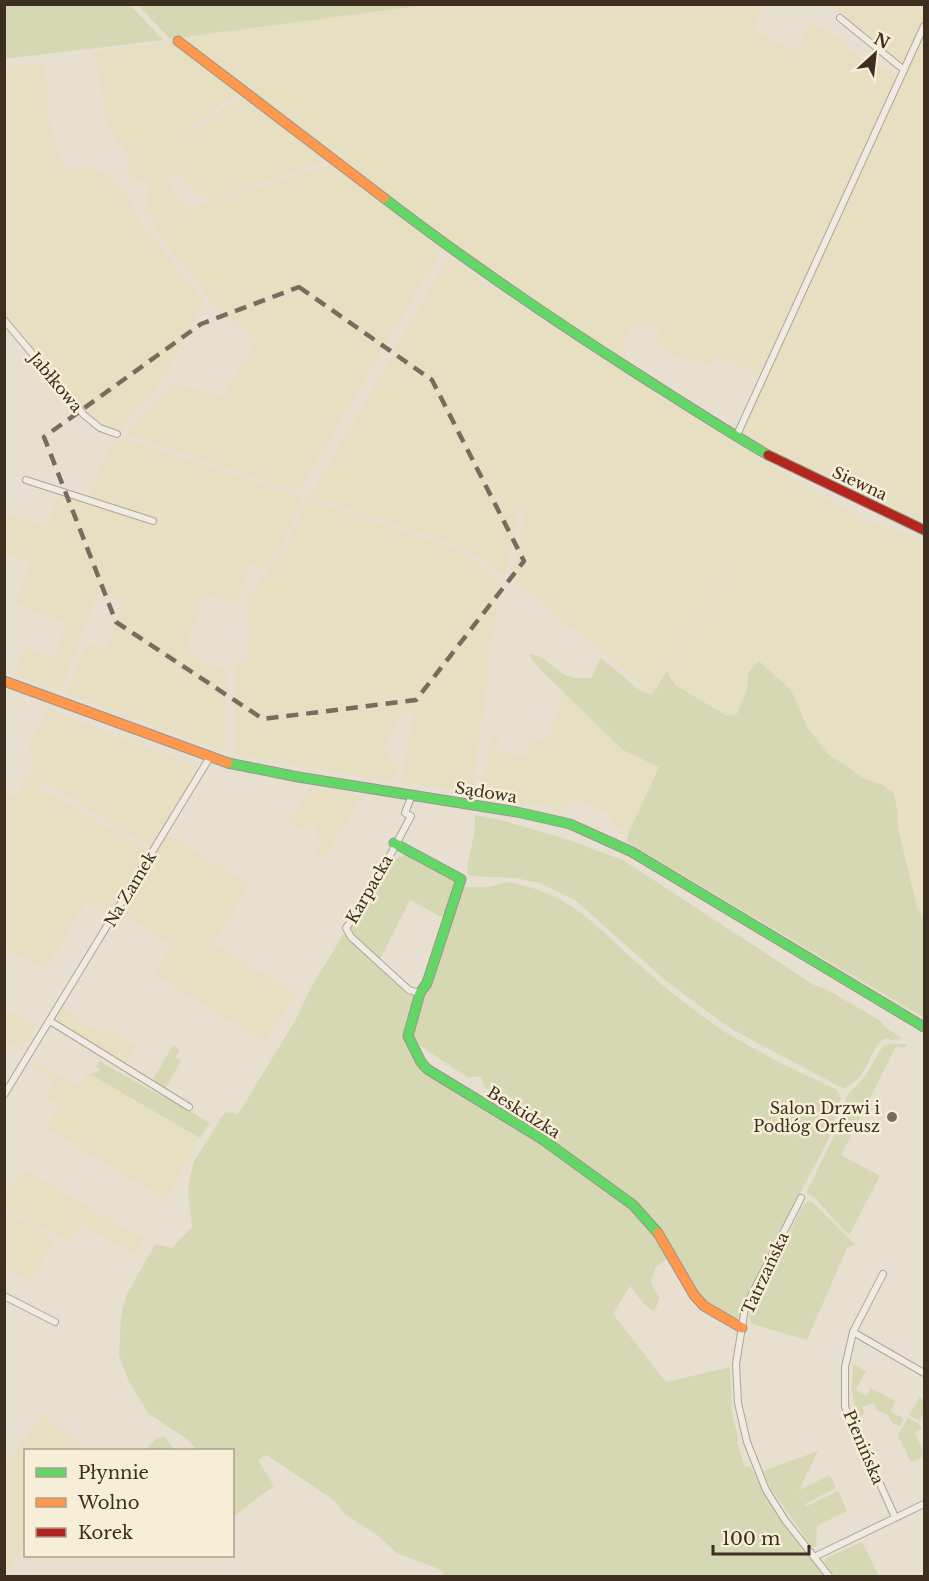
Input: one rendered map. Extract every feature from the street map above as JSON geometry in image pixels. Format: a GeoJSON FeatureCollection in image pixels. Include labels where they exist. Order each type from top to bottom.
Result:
{"type":"FeatureCollection","features":[{"type":"Feature","properties":{"kind":"street"},"geometry":{"type":"LineString","coordinates":[[840,18],[904,70]]}},
{"type":"Feature","properties":{"kind":"street"},"geometry":{"type":"LineString","coordinates":[[735,437],[924,27]]}},
{"type":"Feature","properties":{"kind":"street","name":"Siewna"},"geometry":{"type":"LineString","coordinates":[[178,41],[488,277],[536,309],[735,437],[782,463],[924,530]]}},
{"type":"Feature","properties":{"kind":"street","name":"Jabłkowa"},"geometry":{"type":"LineString","coordinates":[[4,320],[84,415],[100,428],[117,434]]}},
{"type":"Feature","properties":{"kind":"street"},"geometry":{"type":"LineString","coordinates":[[26,480],[153,521]]}},
{"type":"Feature","properties":{"kind":"street","name":"Sądowa"},"geometry":{"type":"LineString","coordinates":[[4,681],[210,757],[251,769],[517,812],[570,824],[591,832],[668,873],[924,1027]]}},
{"type":"Feature","properties":{"kind":"street","name":"Na Zamek"},"geometry":{"type":"LineString","coordinates":[[4,1095],[210,757]]}},
{"type":"Feature","properties":{"kind":"street","name":"Karpacka"},"geometry":{"type":"LineString","coordinates":[[412,795],[405,813],[411,816],[394,843],[370,893],[346,928],[351,937],[409,990],[420,993]]}},
{"type":"Feature","properties":{"kind":"street","name":"Beskidzka"},"geometry":{"type":"LineString","coordinates":[[394,843],[461,879],[427,983],[420,993],[408,1036],[421,1062],[427,1069],[542,1139],[633,1204],[658,1232],[694,1295],[704,1306],[742,1328]]}},
{"type":"Feature","properties":{"kind":"street"},"geometry":{"type":"LineString","coordinates":[[50,1021],[189,1107]]}},
{"type":"Feature","properties":{"kind":"street","name":"Tatrzańska"},"geometry":{"type":"LineString","coordinates":[[801,1198],[745,1308],[736,1364],[740,1413],[747,1442],[759,1475],[774,1504],[829,1576]]}},
{"type":"Feature","properties":{"kind":"street","name":"Pienińska"},"geometry":{"type":"LineString","coordinates":[[883,1274],[853,1332],[845,1367],[845,1407],[895,1517]]}},
{"type":"Feature","properties":{"kind":"street"},"geometry":{"type":"LineString","coordinates":[[4,1296],[56,1322]]}},
{"type":"Feature","properties":{"kind":"street"},"geometry":{"type":"LineString","coordinates":[[853,1332],[924,1373]]}},
{"type":"Feature","properties":{"kind":"street"},"geometry":{"type":"LineString","coordinates":[[814,1557],[924,1504]]}},
{"type":"Feature","properties":{"kind":"highlighted area"},"geometry":{"type":"Polygon","coordinates":[[[299,287],[432,380],[524,561],[416,700],[263,719],[116,622],[44,437],[201,324],[299,287]]]}},
{"type":"Feature","properties":{"kind":"shaded area"},"geometry":{"type":"Polygon","coordinates":[[[425,4],[765,5],[753,30],[797,51],[811,23],[848,44],[847,48],[898,77],[761,376],[717,355],[712,367],[687,357],[685,360],[665,353],[657,340],[660,330],[645,324],[643,330],[630,326],[620,358],[526,298],[466,256],[179,38],[425,4]]]}},
{"type":"Feature","properties":{"kind":"shaded area"},"geometry":{"type":"Polygon","coordinates":[[[830,5],[924,5],[924,20],[903,66],[830,5]]]}},
{"type":"Feature","properties":{"kind":"shaded area"},"geometry":{"type":"Polygon","coordinates":[[[924,34],[924,528],[741,436],[740,433],[924,34]]]}},
{"type":"Feature","properties":{"kind":"shaded area"},"geometry":{"type":"Polygon","coordinates":[[[173,41],[238,90],[187,130],[191,133],[218,112],[246,96],[328,161],[209,199],[175,171],[169,180],[173,192],[188,207],[147,218],[145,208],[150,187],[148,181],[129,178],[129,154],[108,130],[95,51],[173,41]]]}},
{"type":"Feature","properties":{"kind":"shaded area"},"geometry":{"type":"Polygon","coordinates":[[[45,63],[49,119],[64,170],[92,168],[115,180],[126,192],[137,218],[204,301],[156,390],[118,431],[90,419],[5,317],[5,77],[10,66],[45,63]]]}},
{"type":"Feature","properties":{"kind":"shaded area"},"geometry":{"type":"Polygon","coordinates":[[[330,165],[442,249],[299,491],[128,436],[127,432],[174,383],[222,397],[256,342],[208,297],[155,230],[151,220],[330,165]]]}},
{"type":"Feature","properties":{"kind":"shaded area"},"geometry":{"type":"Polygon","coordinates":[[[449,256],[658,395],[785,474],[865,521],[892,528],[924,542],[924,920],[916,904],[898,827],[897,811],[883,785],[863,778],[827,753],[807,727],[791,690],[759,661],[748,673],[747,689],[737,714],[727,716],[675,685],[668,673],[738,553],[652,695],[512,577],[527,504],[519,508],[505,576],[464,548],[310,497],[449,256]]]}},
{"type":"Feature","properties":{"kind":"shaded area"},"geometry":{"type":"Polygon","coordinates":[[[121,439],[301,495],[303,498],[280,549],[265,568],[249,564],[237,602],[204,596],[186,647],[201,661],[226,669],[225,752],[67,694],[84,648],[93,645],[107,649],[123,603],[106,596],[109,588],[101,585],[60,692],[14,675],[24,648],[53,658],[66,624],[15,603],[31,563],[5,552],[4,513],[47,527],[61,487],[89,497],[109,448],[121,439]]]}},
{"type":"Feature","properties":{"kind":"shaded area"},"geometry":{"type":"Polygon","coordinates":[[[308,499],[463,552],[500,583],[494,630],[487,655],[488,677],[472,792],[401,782],[414,712],[402,710],[384,747],[388,757],[397,766],[394,782],[235,755],[235,661],[246,662],[250,632],[246,618],[247,601],[282,553],[308,499]]]}},
{"type":"Feature","properties":{"kind":"shaded area"},"geometry":{"type":"Polygon","coordinates":[[[564,690],[623,750],[659,767],[629,832],[612,824],[608,812],[574,799],[563,812],[530,802],[529,805],[481,795],[492,734],[499,735],[496,750],[526,757],[532,738],[548,742],[564,690]]]}},
{"type":"Feature","properties":{"kind":"shaded area"},"geometry":{"type":"Polygon","coordinates":[[[48,709],[198,766],[152,849],[45,782],[40,788],[149,851],[113,913],[87,900],[45,970],[5,947],[4,852],[7,848],[5,846],[4,792],[16,798],[33,767],[30,764],[31,750],[27,746],[48,709]]]}},
{"type":"Feature","properties":{"kind":"shaded area"},"geometry":{"type":"Polygon","coordinates":[[[310,787],[361,796],[324,859],[314,853],[320,843],[314,826],[309,823],[302,830],[288,823],[310,787]]]}},
{"type":"Feature","properties":{"kind":"shaded area"},"geometry":{"type":"Polygon","coordinates":[[[167,834],[250,885],[243,893],[214,944],[296,994],[264,1042],[155,975],[172,945],[120,912],[167,834]]]}},
{"type":"Feature","properties":{"kind":"shaded area"},"geometry":{"type":"Polygon","coordinates":[[[5,1009],[35,1027],[21,1050],[5,1040],[5,1009]]]}},
{"type":"Feature","properties":{"kind":"shaded area"},"geometry":{"type":"Polygon","coordinates":[[[63,1009],[104,1035],[108,1029],[136,1046],[126,1063],[59,1023],[57,1019],[63,1009]]]}},
{"type":"Feature","properties":{"kind":"shaded area"},"geometry":{"type":"Polygon","coordinates":[[[32,1060],[80,1087],[87,1073],[90,1074],[200,1138],[166,1200],[46,1128],[60,1106],[45,1097],[55,1081],[29,1065],[32,1060]]]}},
{"type":"Feature","properties":{"kind":"shaded area"},"geometry":{"type":"Polygon","coordinates":[[[25,1170],[144,1239],[135,1255],[81,1224],[69,1242],[5,1207],[5,1194],[25,1170]]]}},
{"type":"Feature","properties":{"kind":"shaded area"},"geometry":{"type":"Polygon","coordinates":[[[5,1211],[55,1240],[30,1281],[5,1266],[5,1211]]]}},
{"type":"Feature","properties":{"kind":"shaded area"},"geometry":{"type":"Polygon","coordinates":[[[43,1416],[86,1449],[24,1449],[24,1544],[5,1576],[5,1464],[43,1416]]]}},
{"type":"Feature","properties":{"kind":"green space"},"geometry":{"type":"Polygon","coordinates":[[[4,5],[130,5],[163,40],[5,59],[4,5]]]}},
{"type":"Feature","properties":{"kind":"green space"},"geometry":{"type":"Polygon","coordinates":[[[138,5],[425,5],[170,39],[138,5]]]}},
{"type":"Feature","properties":{"kind":"green space"},"geometry":{"type":"Polygon","coordinates":[[[529,654],[543,659],[565,675],[580,678],[591,678],[601,658],[638,689],[652,695],[666,672],[675,685],[727,716],[737,714],[747,689],[748,673],[759,661],[791,690],[807,727],[827,753],[863,778],[883,785],[894,793],[898,828],[916,904],[924,920],[924,1018],[627,842],[629,832],[659,767],[623,750],[543,672],[529,654]]]}},
{"type":"Feature","properties":{"kind":"green space"},"geometry":{"type":"Polygon","coordinates":[[[474,815],[505,821],[566,839],[623,860],[814,985],[826,989],[881,1021],[885,1027],[903,1039],[886,1038],[882,1041],[860,1075],[844,1089],[735,1031],[716,1018],[666,981],[575,900],[540,883],[515,878],[470,876],[467,873],[475,826],[474,815]]]}},
{"type":"Feature","properties":{"kind":"green space"},"geometry":{"type":"Polygon","coordinates":[[[405,855],[448,874],[456,884],[446,917],[439,916],[410,900],[380,959],[356,940],[349,929],[386,863],[405,855]]]}},
{"type":"Feature","properties":{"kind":"green space"},"geometry":{"type":"Polygon","coordinates":[[[509,882],[531,888],[566,903],[594,923],[653,977],[705,1018],[752,1048],[837,1090],[841,1098],[831,1134],[766,1258],[743,1306],[740,1318],[724,1316],[712,1310],[701,1300],[663,1235],[628,1197],[586,1169],[527,1116],[484,1087],[481,1076],[468,1078],[407,1037],[413,1057],[425,1071],[508,1120],[631,1206],[662,1242],[669,1257],[655,1268],[651,1283],[660,1298],[654,1312],[643,1303],[630,1286],[613,1314],[666,1382],[730,1367],[732,1413],[739,1441],[737,1442],[745,1467],[750,1466],[770,1503],[824,1576],[444,1576],[439,1569],[397,1553],[376,1534],[344,1514],[336,1502],[267,1455],[258,1460],[274,1486],[234,1516],[234,1449],[196,1449],[187,1439],[148,1413],[129,1382],[119,1356],[121,1316],[126,1296],[155,1244],[172,1248],[192,1227],[188,1189],[193,1163],[225,1112],[238,1114],[295,1021],[313,984],[345,932],[410,994],[423,996],[432,978],[464,887],[489,887],[509,882]]]}},
{"type":"Feature","properties":{"kind":"green space"},"geometry":{"type":"Polygon","coordinates":[[[907,1044],[904,1048],[896,1047],[841,1155],[880,1176],[849,1235],[814,1197],[806,1193],[837,1131],[848,1094],[864,1078],[883,1046],[907,1044]]]}},
{"type":"Feature","properties":{"kind":"green space"},"geometry":{"type":"Polygon","coordinates":[[[173,1045],[180,1050],[175,1057],[181,1061],[165,1089],[152,1081],[173,1045]]]}},
{"type":"Feature","properties":{"kind":"green space"},"geometry":{"type":"Polygon","coordinates":[[[99,1061],[210,1123],[200,1138],[90,1074],[102,1070],[96,1067],[99,1061]]]}},
{"type":"Feature","properties":{"kind":"green space"},"geometry":{"type":"Polygon","coordinates":[[[810,1200],[855,1244],[847,1248],[807,1340],[752,1324],[749,1314],[803,1205],[810,1200]]]}},
{"type":"Feature","properties":{"kind":"green space"},"geometry":{"type":"Polygon","coordinates":[[[853,1364],[866,1371],[855,1390],[866,1396],[871,1388],[896,1401],[890,1411],[904,1419],[900,1426],[892,1423],[888,1415],[878,1411],[873,1403],[862,1407],[865,1414],[858,1417],[852,1391],[853,1364]]]}},
{"type":"Feature","properties":{"kind":"green space"},"geometry":{"type":"Polygon","coordinates":[[[920,1397],[924,1400],[924,1412],[919,1421],[909,1415],[920,1397]]]}},
{"type":"Feature","properties":{"kind":"green space"},"geometry":{"type":"Polygon","coordinates":[[[908,1418],[919,1424],[922,1429],[915,1432],[924,1454],[911,1462],[898,1435],[908,1418]]]}},
{"type":"Feature","properties":{"kind":"green space"},"geometry":{"type":"Polygon","coordinates":[[[164,1437],[174,1449],[147,1449],[156,1438],[164,1437]]]}},
{"type":"Feature","properties":{"kind":"green space"},"geometry":{"type":"Polygon","coordinates":[[[818,1451],[799,1490],[830,1475],[836,1488],[805,1504],[807,1506],[838,1491],[847,1511],[817,1526],[816,1547],[812,1547],[770,1487],[763,1471],[818,1451]]]}},
{"type":"Feature","properties":{"kind":"green space"},"geometry":{"type":"Polygon","coordinates":[[[862,1542],[879,1576],[835,1576],[824,1563],[826,1558],[862,1542]]]}},
{"type":"Feature","properties":{"kind":"traffic: fast"},"geometry":{"type":"LineString","coordinates":[[384,198],[540,310],[768,455]]}},
{"type":"Feature","properties":{"kind":"traffic: fast"},"geometry":{"type":"LineString","coordinates":[[228,763],[298,777],[517,812],[570,824],[632,852],[924,1027]]}},
{"type":"Feature","properties":{"kind":"traffic: fast"},"geometry":{"type":"LineString","coordinates":[[394,843],[461,879],[427,983],[420,993],[408,1036],[421,1062],[427,1069],[542,1139],[633,1205],[658,1233]]}},
{"type":"Feature","properties":{"kind":"traffic: slow"},"geometry":{"type":"LineString","coordinates":[[178,41],[384,198]]}},
{"type":"Feature","properties":{"kind":"traffic: slow"},"geometry":{"type":"LineString","coordinates":[[4,681],[228,763]]}},
{"type":"Feature","properties":{"kind":"traffic: slow"},"geometry":{"type":"LineString","coordinates":[[658,1233],[694,1295],[704,1306],[742,1328]]}},
{"type":"Feature","properties":{"kind":"traffic: jam"},"geometry":{"type":"LineString","coordinates":[[768,455],[924,530]]}},
{"type":"Feature","properties":{"kind":"place","name":"Salon Drzwi i Podłóg Orfeusz"},"geometry":{"type":"Point","coordinates":[892,1117]}}]}
